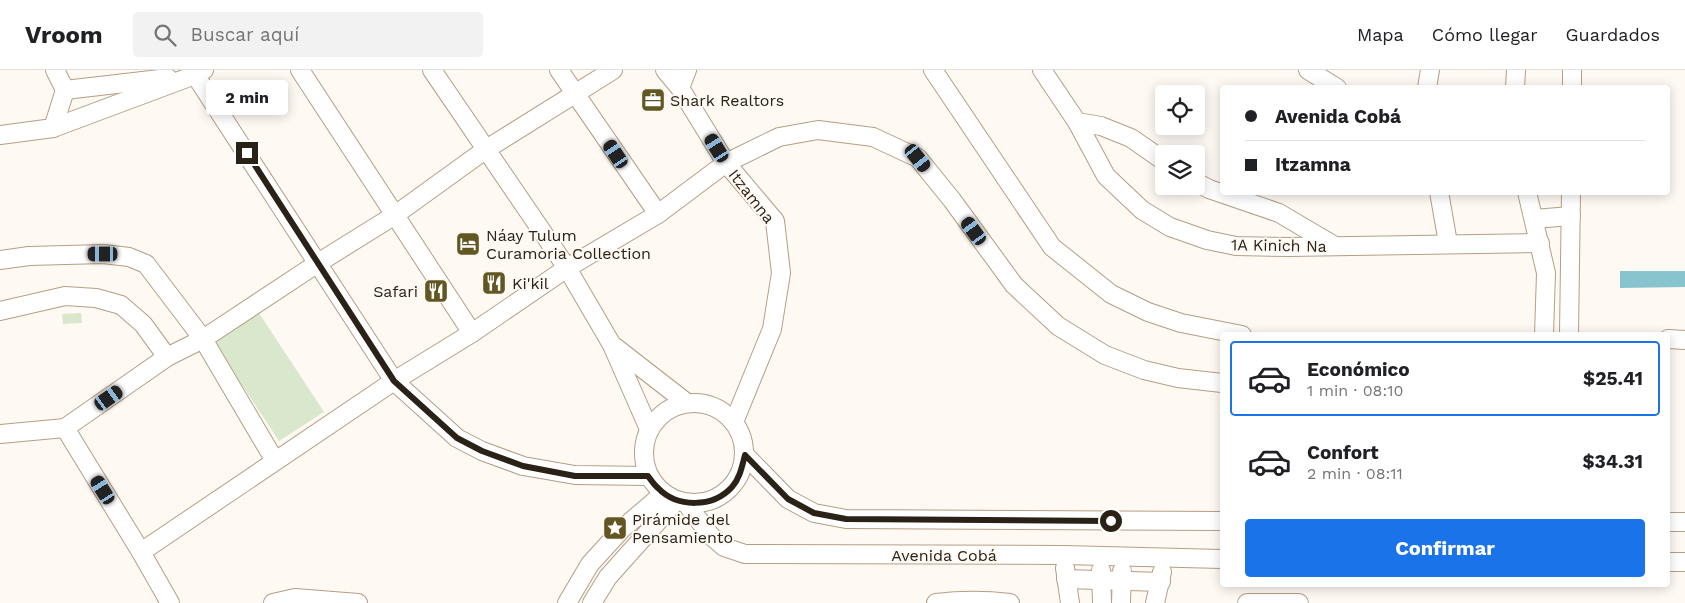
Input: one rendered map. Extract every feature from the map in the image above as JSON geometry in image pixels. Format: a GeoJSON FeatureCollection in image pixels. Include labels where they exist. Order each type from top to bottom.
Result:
{"type":"FeatureCollection","features":[{"type":"Feature","properties":{"kind":"street"},"geometry":{"type":"LineString","coordinates":[[53,128],[65,90],[54,70]]}},
{"type":"Feature","properties":{"kind":"street"},"geometry":{"type":"LineString","coordinates":[[300,70],[472,333]]}},
{"type":"Feature","properties":{"kind":"street"},"geometry":{"type":"LineString","coordinates":[[432,70],[567,268],[612,345],[649,429]]}},
{"type":"Feature","properties":{"kind":"street"},"geometry":{"type":"LineString","coordinates":[[559,70],[658,214]]}},
{"type":"Feature","properties":{"kind":"street"},"geometry":{"type":"LineString","coordinates":[[0,434],[65,428],[167,357],[203,339],[395,215],[485,150],[613,70]]}},
{"type":"Feature","properties":{"kind":"street","name":"Itzamna"},"geometry":{"type":"LineString","coordinates":[[665,70],[680,88],[726,162],[775,221],[781,273],[772,329],[734,422]]}},
{"type":"Feature","properties":{"kind":"street"},"geometry":{"type":"LineString","coordinates":[[680,88],[687,70]]}},
{"type":"Feature","properties":{"kind":"street"},"geometry":{"type":"LineString","coordinates":[[933,70],[1052,247],[1111,294],[1148,312],[1181,323],[1227,332]]}},
{"type":"Feature","properties":{"kind":"street","name":"1A Kinich Na"},"geometry":{"type":"LineString","coordinates":[[1042,70],[1077,122],[1106,176],[1142,210],[1170,227],[1207,240],[1236,246],[1540,243]]}},
{"type":"Feature","properties":{"kind":"street"},"geometry":{"type":"LineString","coordinates":[[1308,70],[1332,85]]}},
{"type":"Feature","properties":{"kind":"street"},"geometry":{"type":"LineString","coordinates":[[1428,85],[1430,70]]}},
{"type":"Feature","properties":{"kind":"street"},"geometry":{"type":"LineString","coordinates":[[1515,85],[1516,70]]}},
{"type":"Feature","properties":{"kind":"street"},"geometry":{"type":"LineString","coordinates":[[1572,70],[1572,85]]}},
{"type":"Feature","properties":{"kind":"street"},"geometry":{"type":"LineString","coordinates":[[65,90],[197,72]]}},
{"type":"Feature","properties":{"kind":"street"},"geometry":{"type":"LineString","coordinates":[[0,135],[53,128],[197,72]]}},
{"type":"Feature","properties":{"kind":"street"},"geometry":{"type":"LineString","coordinates":[[197,72],[394,381],[457,438],[523,466],[575,476],[648,476]]}},
{"type":"Feature","properties":{"kind":"street"},"geometry":{"type":"LineString","coordinates":[[1077,122],[1101,126],[1131,138],[1155,155]]}},
{"type":"Feature","properties":{"kind":"street"},"geometry":{"type":"LineString","coordinates":[[141,552],[394,381],[472,333],[567,268],[658,214],[726,162],[780,137],[818,130],[874,137],[918,158],[952,200],[1014,285],[1058,326],[1105,355],[1144,370],[1178,378],[1220,383]]}},
{"type":"Feature","properties":{"kind":"street"},"geometry":{"type":"LineString","coordinates":[[1205,187],[1220,193]]}},
{"type":"Feature","properties":{"kind":"street"},"geometry":{"type":"LineString","coordinates":[[1226,195],[1279,213],[1335,246]]}},
{"type":"Feature","properties":{"kind":"street"},"geometry":{"type":"LineString","coordinates":[[1440,195],[1448,243]]}},
{"type":"Feature","properties":{"kind":"street"},"geometry":{"type":"LineString","coordinates":[[1528,195],[1546,272],[1544,332]]}},
{"type":"Feature","properties":{"kind":"street"},"geometry":{"type":"LineString","coordinates":[[1569,332],[1571,195]]}},
{"type":"Feature","properties":{"kind":"street"},"geometry":{"type":"LineString","coordinates":[[1534,219],[1571,216]]}},
{"type":"Feature","properties":{"kind":"street"},"geometry":{"type":"LineString","coordinates":[[0,260],[103,254],[129,257],[146,264],[203,339],[275,461]]}},
{"type":"Feature","properties":{"kind":"street"},"geometry":{"type":"LineString","coordinates":[[0,311],[65,296],[96,298],[121,305],[143,324],[167,357]]}},
{"type":"Feature","properties":{"kind":"street"},"geometry":{"type":"LineString","coordinates":[[1670,339],[1685,340]]}},
{"type":"Feature","properties":{"kind":"street"},"geometry":{"type":"LineString","coordinates":[[612,345],[687,402]]}},
{"type":"Feature","properties":{"kind":"street"},"geometry":{"type":"LineString","coordinates":[[687,402],[705,403],[721,410],[734,422],[742,437],[745,455],[741,472],[732,487],[718,498],[703,503],[675,499],[658,489],[648,476],[643,460],[644,444],[649,429],[658,416],[672,407],[687,402]]}},
{"type":"Feature","properties":{"kind":"street"},"geometry":{"type":"LineString","coordinates":[[65,428],[170,603]]}},
{"type":"Feature","properties":{"kind":"street"},"geometry":{"type":"LineString","coordinates":[[745,455],[788,499],[814,513],[846,519],[1220,521]]}},
{"type":"Feature","properties":{"kind":"street"},"geometry":{"type":"LineString","coordinates":[[567,603],[590,564],[622,529],[675,499]]}},
{"type":"Feature","properties":{"kind":"street"},"geometry":{"type":"LineString","coordinates":[[592,603],[608,577],[675,499]]}},
{"type":"Feature","properties":{"kind":"street","name":"Avenida Cobá"},"geometry":{"type":"LineString","coordinates":[[675,499],[724,547],[744,554],[1064,555],[1220,559]]}},
{"type":"Feature","properties":{"kind":"street"},"geometry":{"type":"LineString","coordinates":[[1670,522],[1685,522]]}},
{"type":"Feature","properties":{"kind":"street"},"geometry":{"type":"LineString","coordinates":[[1064,555],[1070,603]]}},
{"type":"Feature","properties":{"kind":"street"},"geometry":{"type":"LineString","coordinates":[[1101,557],[1102,603]]}},
{"type":"Feature","properties":{"kind":"street"},"geometry":{"type":"LineString","coordinates":[[1121,603],[1122,557]]}},
{"type":"Feature","properties":{"kind":"street"},"geometry":{"type":"LineString","coordinates":[[1155,603],[1161,582],[1163,559]]}},
{"type":"Feature","properties":{"kind":"street"},"geometry":{"type":"LineString","coordinates":[[1670,562],[1685,562]]}},
{"type":"Feature","properties":{"kind":"street"},"geometry":{"type":"LineString","coordinates":[[1066,579],[1161,582]]}},
{"type":"Feature","properties":{"kind":"street"},"geometry":{"type":"LineString","coordinates":[[272,603],[294,598],[358,603]]}},
{"type":"Feature","properties":{"kind":"street"},"geometry":{"type":"LineString","coordinates":[[936,603],[962,600],[990,600],[1010,603]]}},
{"type":"Feature","properties":{"kind":"street"},"geometry":{"type":"LineString","coordinates":[[1247,603],[1299,603]]}},
{"type":"Feature","properties":{"kind":"green space"},"geometry":{"type":"Polygon","coordinates":[[[257,310],[324,412],[279,441],[212,340],[257,310]]]}},
{"type":"Feature","properties":{"kind":"green space"},"geometry":{"type":"Polygon","coordinates":[[[81,313],[82,323],[63,324],[62,314],[81,313]]]}},
{"type":"Feature","properties":{"kind":"water"},"geometry":{"type":"Polygon","coordinates":[[[1620,271],[1685,271],[1685,287],[1620,288],[1620,271]]]}},
{"type":"Feature","properties":{"kind":"place","name":"Shark Realtors"},"geometry":{"type":"Point","coordinates":[653,100]}},
{"type":"Feature","properties":{"kind":"place","name":"Náay Tulum Curamoria Collection"},"geometry":{"type":"Point","coordinates":[468,244]}},
{"type":"Feature","properties":{"kind":"place","name":"Ki'kil"},"geometry":{"type":"Point","coordinates":[494,283]}},
{"type":"Feature","properties":{"kind":"place","name":"Safari"},"geometry":{"type":"Point","coordinates":[436,291]}},
{"type":"Feature","properties":{"kind":"place","name":"Pirámide del Pensamiento"},"geometry":{"type":"Point","coordinates":[615,528]}},
{"type":"Feature","properties":{"kind":"route"},"geometry":{"type":"LineString","coordinates":[[247,153],[394,381],[457,438],[482,451],[523,466],[575,476],[648,476],[658,489],[676,501],[686,503],[703,503],[718,498],[732,487],[741,472],[745,455],[788,499],[814,513],[846,519],[1111,521]]}}]}
